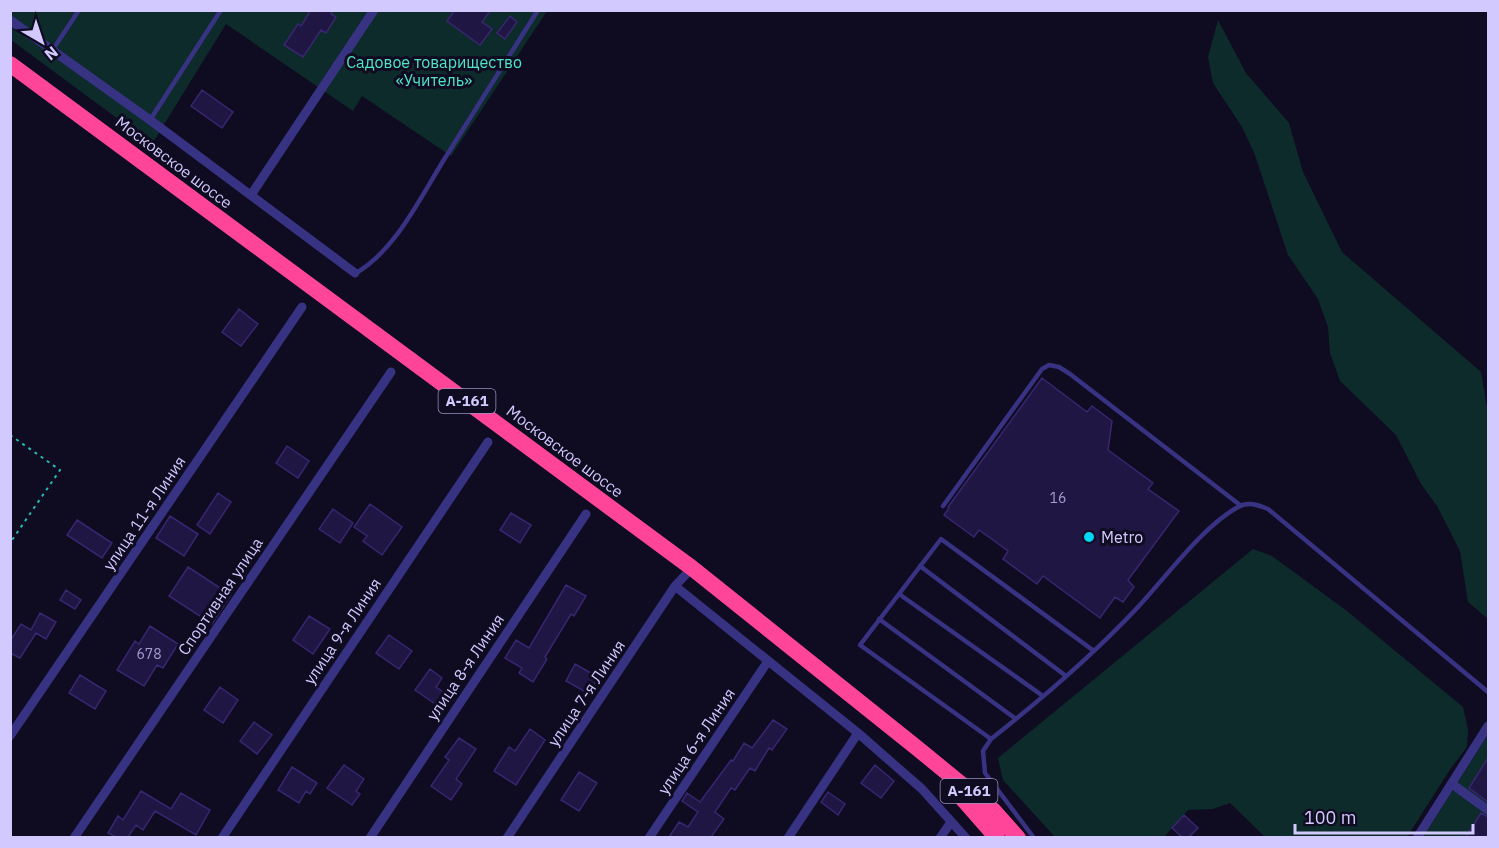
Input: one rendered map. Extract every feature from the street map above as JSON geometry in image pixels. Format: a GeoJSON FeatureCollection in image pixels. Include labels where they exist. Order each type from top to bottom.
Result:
{"type":"FeatureCollection","features":[{"type":"Feature","properties":{"kind":"highway","name":"Московское шоссе"},"geometry":{"type":"LineString","coordinates":[[10,64],[692,568],[917,748]]}},
{"type":"Feature","properties":{"kind":"highway","name":"А-161"},"geometry":{"type":"LineString","coordinates":[[917,748],[997,837]]}},
{"type":"Feature","properties":{"kind":"highway","name":"А-161"},"geometry":{"type":"LineString","coordinates":[[917,748],[994,812],[1018,837]]}},
{"type":"Feature","properties":{"kind":"street"},"geometry":{"type":"LineString","coordinates":[[251,195],[374,10]]}},
{"type":"Feature","properties":{"kind":"street"},"geometry":{"type":"LineString","coordinates":[[10,20],[150,120],[356,273]]}},
{"type":"Feature","properties":{"kind":"street","name":"улица 11-я Линия"},"geometry":{"type":"LineString","coordinates":[[10,736],[302,307]]}},
{"type":"Feature","properties":{"kind":"street","name":"Спортивная улица"},"geometry":{"type":"LineString","coordinates":[[74,837],[391,372]]}},
{"type":"Feature","properties":{"kind":"street","name":"улица 9-я Линия"},"geometry":{"type":"LineString","coordinates":[[222,837],[488,442]]}},
{"type":"Feature","properties":{"kind":"street","name":"улица 8-я Линия"},"geometry":{"type":"LineString","coordinates":[[370,837],[586,514]]}},
{"type":"Feature","properties":{"kind":"street","name":"улица 7-я Линия"},"geometry":{"type":"LineString","coordinates":[[507,837],[675,586],[692,568]]}},
{"type":"Feature","properties":{"kind":"street"},"geometry":{"type":"LineString","coordinates":[[675,586],[858,733],[922,789],[966,837]]}},
{"type":"Feature","properties":{"kind":"street","name":"улица 6-я Линия"},"geometry":{"type":"LineString","coordinates":[[650,837],[768,661]]}},
{"type":"Feature","properties":{"kind":"street"},"geometry":{"type":"LineString","coordinates":[[1417,837],[1488,726]]}},
{"type":"Feature","properties":{"kind":"street"},"geometry":{"type":"LineString","coordinates":[[788,837],[858,733]]}},
{"type":"Feature","properties":{"kind":"street"},"geometry":{"type":"LineString","coordinates":[[1452,784],[1488,810]]}},
{"type":"Feature","properties":{"kind":"street"},"geometry":{"type":"LineString","coordinates":[[940,837],[951,822]]}},
{"type":"Feature","properties":{"kind":"lane"},"geometry":{"type":"LineString","coordinates":[[52,51],[79,10]]}},
{"type":"Feature","properties":{"kind":"lane"},"geometry":{"type":"LineString","coordinates":[[150,120],[220,10]]}},
{"type":"Feature","properties":{"kind":"lane"},"geometry":{"type":"LineString","coordinates":[[356,273],[370,265],[383,253],[538,10]]}},
{"type":"Feature","properties":{"kind":"lane"},"geometry":{"type":"LineString","coordinates":[[943,506],[1042,369],[1049,365],[1059,367],[1070,374],[1240,505]]}},
{"type":"Feature","properties":{"kind":"lane"},"geometry":{"type":"LineString","coordinates":[[1034,837],[986,773],[983,751],[991,739],[1094,651],[1138,608],[1212,526],[1240,505],[1255,504],[1268,509],[1488,692]]}},
{"type":"Feature","properties":{"kind":"lane"},"geometry":{"type":"LineString","coordinates":[[991,739],[860,645],[941,539],[1094,651]]}},
{"type":"Feature","properties":{"kind":"lane"},"geometry":{"type":"LineString","coordinates":[[920,566],[1065,676]]}},
{"type":"Feature","properties":{"kind":"lane"},"geometry":{"type":"LineString","coordinates":[[899,594],[1043,696]]}},
{"type":"Feature","properties":{"kind":"lane"},"geometry":{"type":"LineString","coordinates":[[879,620],[1016,719]]}},
{"type":"Feature","properties":{"kind":"path"},"geometry":{"type":"LineString","coordinates":[[10,435],[60,470],[10,543]]}},
{"type":"Feature","properties":{"kind":"green space","name":"Садовое товарищество «Учитель»"},"geometry":{"type":"Polygon","coordinates":[[[11,11],[547,11],[451,156],[362,96],[353,111],[226,24],[152,144],[11,40],[11,11]]]}},
{"type":"Feature","properties":{"kind":"green space"},"geometry":{"type":"Polygon","coordinates":[[[1218,20],[1246,73],[1289,123],[1303,172],[1342,252],[1481,372],[1488,413],[1488,619],[1468,602],[1460,551],[1396,435],[1340,381],[1330,353],[1328,327],[1318,299],[1288,255],[1255,155],[1242,127],[1213,83],[1208,57],[1218,20]]]}},
{"type":"Feature","properties":{"kind":"green space"},"geometry":{"type":"Polygon","coordinates":[[[1253,549],[1272,556],[1347,611],[1463,707],[1468,729],[1467,747],[1407,837],[1265,837],[1230,803],[1213,809],[1188,810],[1164,837],[1055,837],[1003,780],[998,758],[1253,549]]]}},
{"type":"Feature","properties":{"kind":"green space"},"geometry":{"type":"Polygon","coordinates":[[[1488,735],[1488,837],[1423,837],[1488,735]]]}},
{"type":"Feature","properties":{"kind":"building"},"geometry":{"type":"Polygon","coordinates":[[[311,10],[333,10],[331,14],[336,17],[326,33],[321,30],[303,57],[284,45],[298,24],[301,26],[311,10]]]}},
{"type":"Feature","properties":{"kind":"building"},"geometry":{"type":"Polygon","coordinates":[[[455,10],[491,10],[482,22],[492,29],[480,45],[447,21],[455,10]]]}},
{"type":"Feature","properties":{"kind":"building"},"geometry":{"type":"Polygon","coordinates":[[[510,16],[517,22],[505,39],[497,33],[510,16]]]}},
{"type":"Feature","properties":{"kind":"building"},"geometry":{"type":"Polygon","coordinates":[[[202,90],[233,112],[222,128],[191,106],[202,90]]]}},
{"type":"Feature","properties":{"kind":"building"},"geometry":{"type":"Polygon","coordinates":[[[239,309],[258,324],[241,346],[222,332],[239,309]]]}},
{"type":"Feature","properties":{"kind":"building"},"geometry":{"type":"Polygon","coordinates":[[[1042,378],[1087,412],[1092,406],[1112,421],[1108,450],[1153,483],[1148,489],[1179,511],[1128,580],[1134,587],[1123,602],[1115,597],[1100,618],[1043,576],[1037,584],[1003,559],[1008,551],[979,530],[974,537],[944,515],[1042,378]]]}},
{"type":"Feature","properties":{"kind":"building"},"geometry":{"type":"Polygon","coordinates":[[[287,446],[309,461],[298,478],[276,463],[287,446]]]}},
{"type":"Feature","properties":{"kind":"building"},"geometry":{"type":"Polygon","coordinates":[[[218,493],[231,502],[210,534],[197,525],[218,493]]]}},
{"type":"Feature","properties":{"kind":"building"},"geometry":{"type":"Polygon","coordinates":[[[370,504],[402,527],[382,555],[363,541],[367,536],[354,527],[370,504]]]}},
{"type":"Feature","properties":{"kind":"building"},"geometry":{"type":"Polygon","coordinates":[[[333,509],[353,523],[340,543],[319,529],[333,509]]]}},
{"type":"Feature","properties":{"kind":"building"},"geometry":{"type":"Polygon","coordinates":[[[511,513],[531,525],[520,543],[500,530],[511,513]]]}},
{"type":"Feature","properties":{"kind":"building"},"geometry":{"type":"Polygon","coordinates":[[[170,516],[198,534],[184,556],[156,538],[170,516]]]}},
{"type":"Feature","properties":{"kind":"building"},"geometry":{"type":"Polygon","coordinates":[[[77,520],[112,543],[102,558],[67,535],[77,520]]]}},
{"type":"Feature","properties":{"kind":"building"},"geometry":{"type":"Polygon","coordinates":[[[188,567],[231,595],[212,624],[169,596],[188,567]]]}},
{"type":"Feature","properties":{"kind":"building"},"geometry":{"type":"Polygon","coordinates":[[[566,585],[586,596],[574,616],[571,614],[533,682],[519,673],[522,668],[505,658],[516,640],[529,648],[566,585]]]}},
{"type":"Feature","properties":{"kind":"building"},"geometry":{"type":"Polygon","coordinates":[[[66,590],[81,600],[75,609],[60,600],[66,590]]]}},
{"type":"Feature","properties":{"kind":"building"},"geometry":{"type":"Polygon","coordinates":[[[40,613],[56,622],[46,639],[36,633],[20,658],[10,653],[10,641],[21,624],[31,630],[40,613]]]}},
{"type":"Feature","properties":{"kind":"building"},"geometry":{"type":"Polygon","coordinates":[[[309,616],[330,629],[313,654],[293,640],[309,616]]]}},
{"type":"Feature","properties":{"kind":"building"},"geometry":{"type":"Polygon","coordinates":[[[150,626],[178,644],[163,668],[157,665],[144,686],[117,670],[135,641],[139,644],[150,626]]]}},
{"type":"Feature","properties":{"kind":"building"},"geometry":{"type":"Polygon","coordinates":[[[389,635],[412,651],[399,669],[376,653],[389,635]]]}},
{"type":"Feature","properties":{"kind":"building"},"geometry":{"type":"Polygon","coordinates":[[[575,664],[598,677],[589,694],[566,681],[575,664]]]}},
{"type":"Feature","properties":{"kind":"building"},"geometry":{"type":"Polygon","coordinates":[[[430,669],[442,678],[436,687],[449,696],[441,708],[415,690],[430,669]]]}},
{"type":"Feature","properties":{"kind":"building"},"geometry":{"type":"Polygon","coordinates":[[[80,675],[106,691],[95,709],[69,693],[80,675]]]}},
{"type":"Feature","properties":{"kind":"building"},"geometry":{"type":"Polygon","coordinates":[[[220,687],[238,700],[223,723],[204,710],[220,687]]]}},
{"type":"Feature","properties":{"kind":"building"},"geometry":{"type":"Polygon","coordinates":[[[773,720],[787,729],[772,750],[769,748],[755,771],[750,768],[735,790],[731,788],[715,812],[724,819],[711,837],[669,837],[679,822],[688,827],[698,812],[682,801],[687,793],[700,802],[731,760],[733,761],[744,743],[752,748],[773,720]]]}},
{"type":"Feature","properties":{"kind":"building"},"geometry":{"type":"Polygon","coordinates":[[[254,722],[272,735],[257,754],[240,741],[254,722]]]}},
{"type":"Feature","properties":{"kind":"building"},"geometry":{"type":"Polygon","coordinates":[[[530,729],[545,740],[516,785],[494,771],[509,747],[515,751],[530,729]]]}},
{"type":"Feature","properties":{"kind":"building"},"geometry":{"type":"Polygon","coordinates":[[[459,738],[476,749],[456,779],[462,784],[451,800],[431,786],[449,760],[445,757],[459,738]]]}},
{"type":"Feature","properties":{"kind":"building"},"geometry":{"type":"Polygon","coordinates":[[[1488,758],[1488,802],[1469,788],[1488,758]]]}},
{"type":"Feature","properties":{"kind":"building"},"geometry":{"type":"Polygon","coordinates":[[[344,765],[364,779],[356,791],[360,794],[352,805],[327,788],[344,765]]]}},
{"type":"Feature","properties":{"kind":"building"},"geometry":{"type":"Polygon","coordinates":[[[875,765],[894,781],[881,798],[861,783],[875,765]]]}},
{"type":"Feature","properties":{"kind":"building"},"geometry":{"type":"Polygon","coordinates":[[[292,767],[317,783],[310,794],[306,791],[299,803],[278,790],[292,767]]]}},
{"type":"Feature","properties":{"kind":"building"},"geometry":{"type":"Polygon","coordinates":[[[579,772],[597,783],[579,811],[561,800],[579,772]]]}},
{"type":"Feature","properties":{"kind":"building"},"geometry":{"type":"Polygon","coordinates":[[[141,791],[171,809],[181,793],[210,810],[196,835],[155,811],[143,830],[136,825],[128,837],[116,837],[108,833],[118,816],[123,820],[141,791]]]}},
{"type":"Feature","properties":{"kind":"building"},"geometry":{"type":"Polygon","coordinates":[[[828,792],[845,804],[838,815],[821,802],[828,792]]]}},
{"type":"Feature","properties":{"kind":"building"},"geometry":{"type":"Polygon","coordinates":[[[1481,813],[1488,817],[1488,837],[1466,837],[1481,813]]]}},
{"type":"Feature","properties":{"kind":"building"},"geometry":{"type":"Polygon","coordinates":[[[1184,815],[1198,828],[1189,837],[1182,837],[1172,828],[1184,815]]]}},
{"type":"Feature","properties":{"kind":"place","name":"Metro"},"geometry":{"type":"Point","coordinates":[1089,537]}}]}
